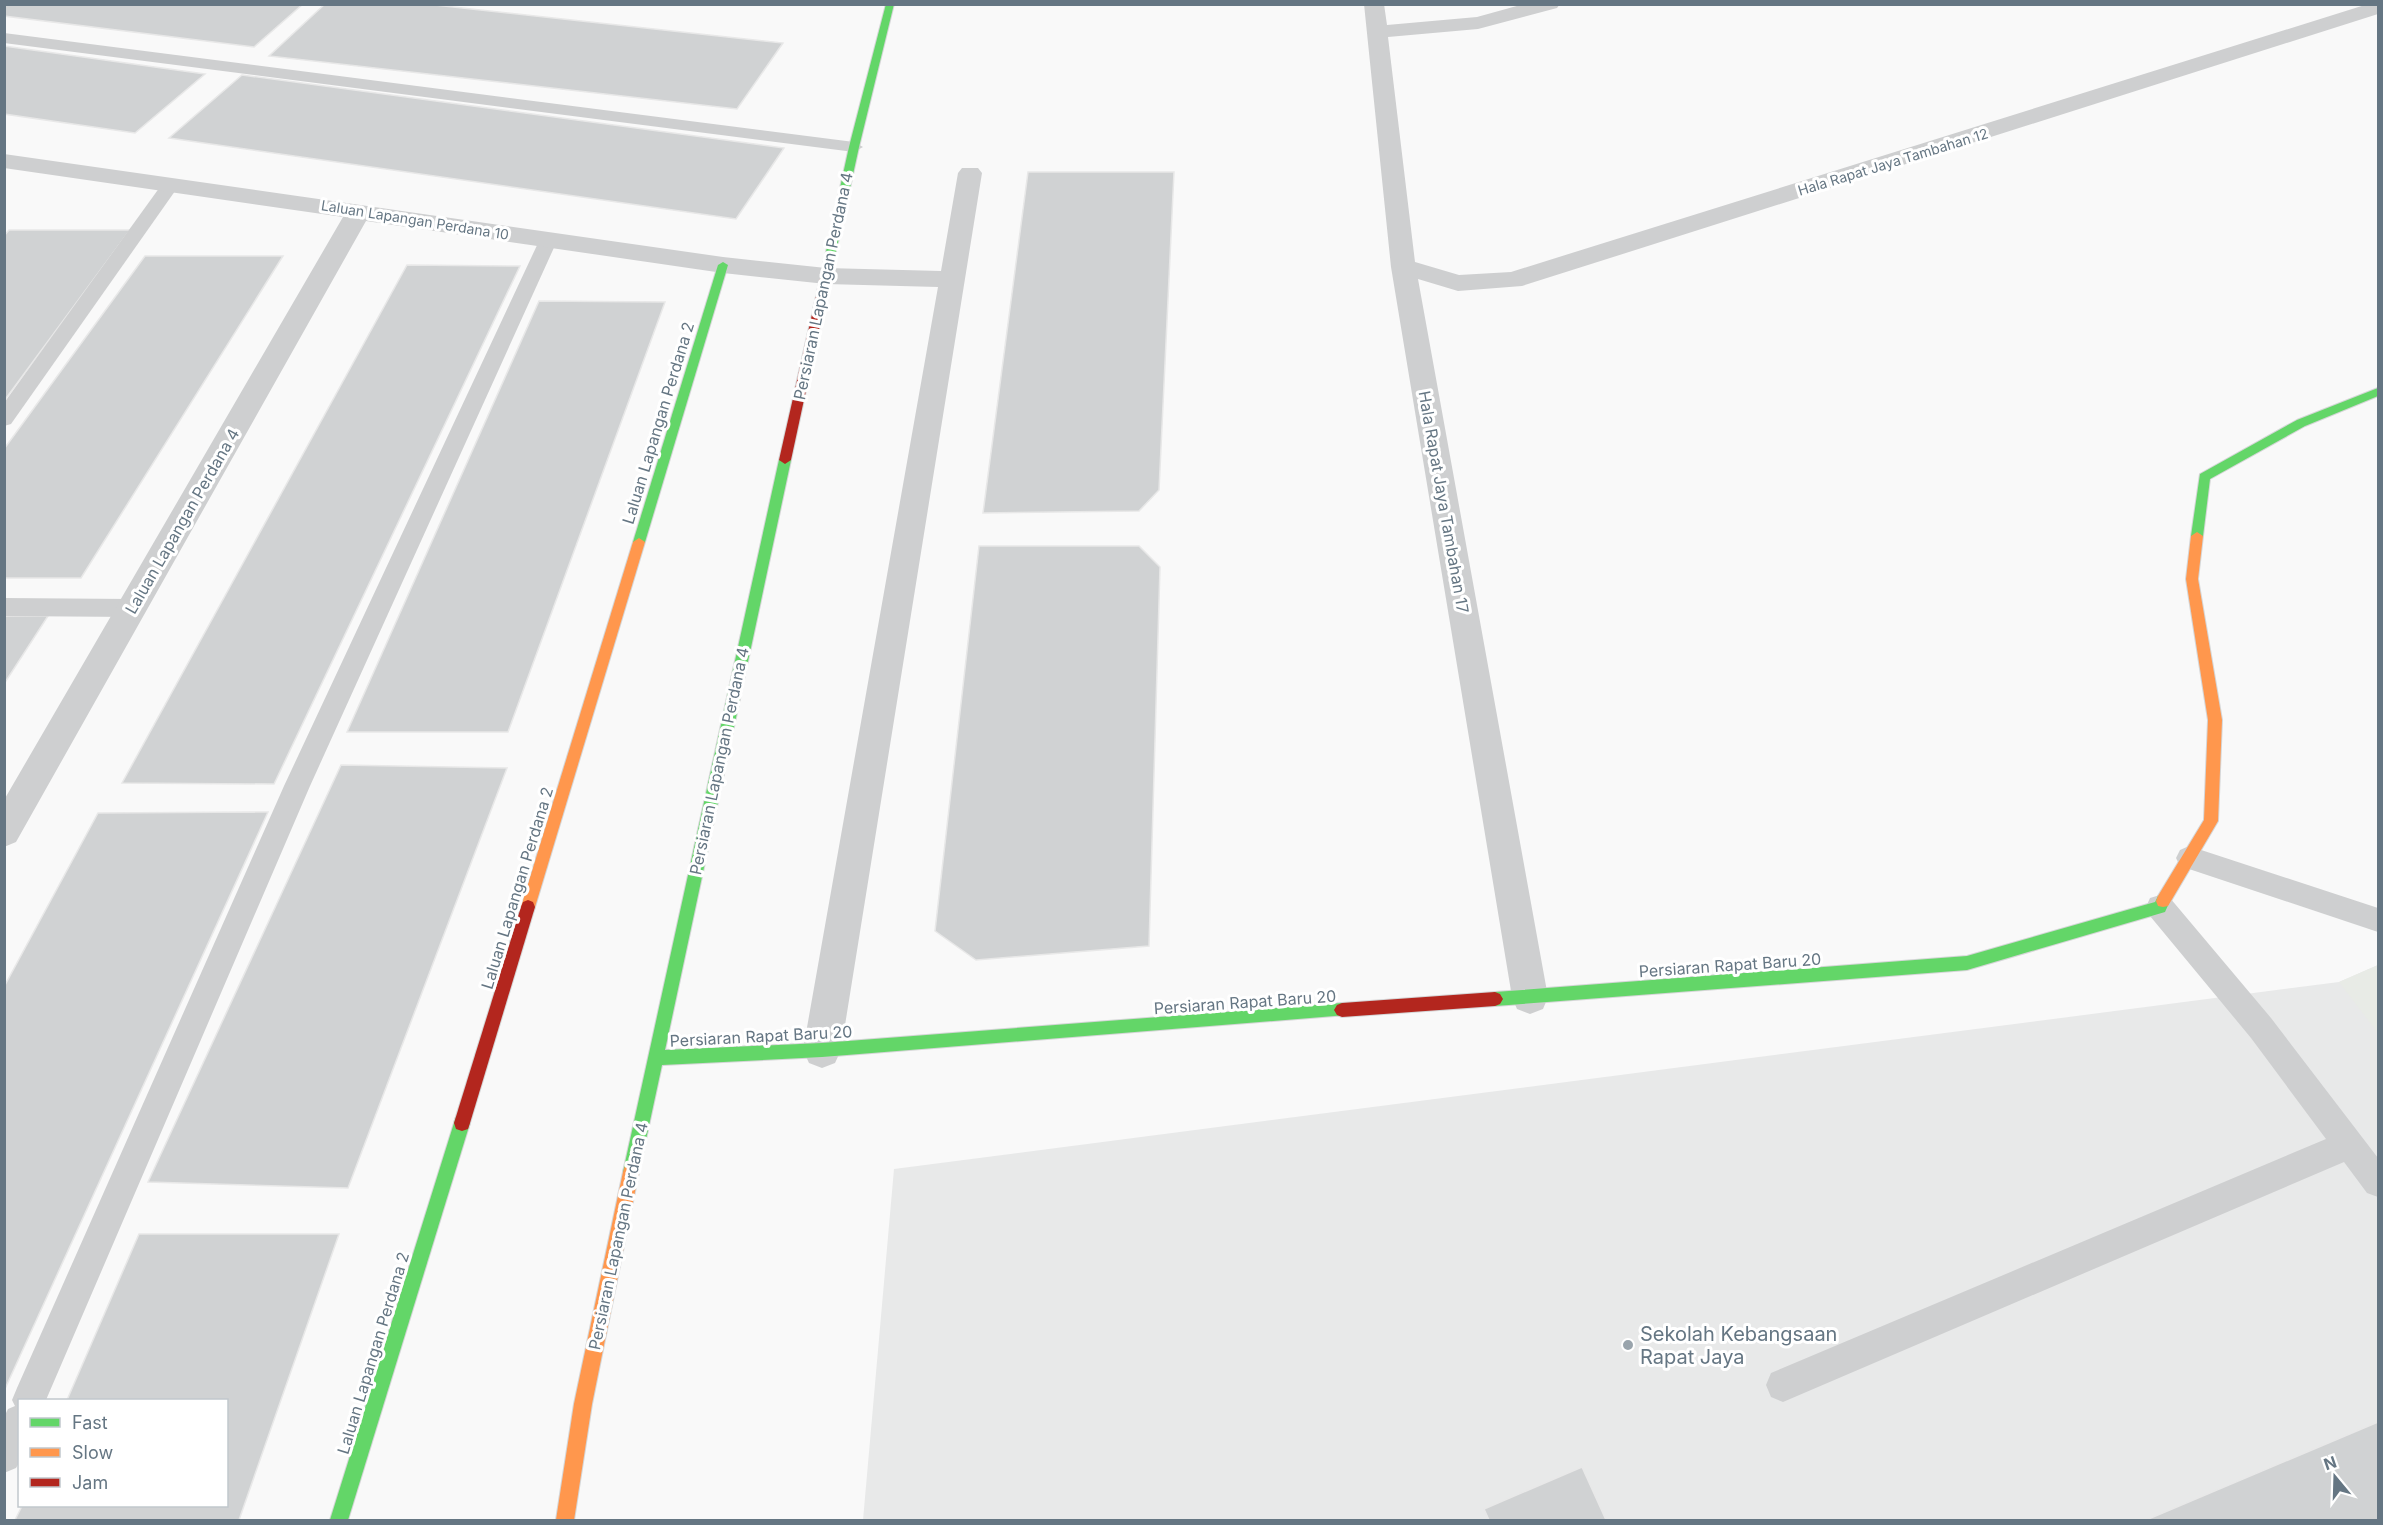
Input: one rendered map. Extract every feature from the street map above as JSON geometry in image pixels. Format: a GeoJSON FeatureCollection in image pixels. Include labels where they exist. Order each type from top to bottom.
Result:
{"type":"FeatureCollection","features":[{"type":"Feature","properties":{"kind":"street","name":"Persiaran Lapangan Perdana 4"},"geometry":{"type":"LineString","coordinates":[[565,1521],[583,1404],[654,1058],[854,147],[890,4]]}},
{"type":"Feature","properties":{"kind":"street"},"geometry":{"type":"LineString","coordinates":[[1376,18],[1478,23],[1550,4]]}},
{"type":"Feature","properties":{"kind":"street","name":"Hala Rapat Jaya Tambahan 12"},"geometry":{"type":"LineString","coordinates":[[1403,267],[1458,283],[1514,280],[2379,8]]}},
{"type":"Feature","properties":{"kind":"street","name":"Hala Rapat Jaya Tambahan 17"},"geometry":{"type":"LineString","coordinates":[[1376,18],[1403,267],[1530,997]]}},
{"type":"Feature","properties":{"kind":"street","name":"Laluan Lapangan Perdana 10"},"geometry":{"type":"LineString","coordinates":[[4,161],[723,265],[826,276],[952,279]]}},
{"type":"Feature","properties":{"kind":"street"},"geometry":{"type":"LineString","coordinates":[[822,1050],[970,173]]}},
{"type":"Feature","properties":{"kind":"street","name":"Laluan Lapangan Perdana 4"},"geometry":{"type":"LineString","coordinates":[[4,832],[359,211]]}},
{"type":"Feature","properties":{"kind":"street","name":"Laluan Lapangan Perdana 2"},"geometry":{"type":"LineString","coordinates":[[339,1521],[577,749],[723,265]]}},
{"type":"Feature","properties":{"kind":"street"},"geometry":{"type":"LineString","coordinates":[[2160,907],[2211,821],[2216,720],[2192,579],[2204,477],[2301,423],[2379,392]]}},
{"type":"Feature","properties":{"kind":"street","name":"Persiaran Rapat Baru 20"},"geometry":{"type":"LineString","coordinates":[[654,1058],[822,1050],[1967,963],[2160,907]]}},
{"type":"Feature","properties":{"kind":"lane"},"geometry":{"type":"LineString","coordinates":[[4,38],[854,147]]}},
{"type":"Feature","properties":{"kind":"lane"},"geometry":{"type":"LineString","coordinates":[[4,419],[171,184]]}},
{"type":"Feature","properties":{"kind":"lane"},"geometry":{"type":"LineString","coordinates":[[30,1399],[297,786],[548,241]]}},
{"type":"Feature","properties":{"kind":"lane"},"geometry":{"type":"LineString","coordinates":[[4,607],[132,608]]}},
{"type":"Feature","properties":{"kind":"lane"},"geometry":{"type":"LineString","coordinates":[[2188,858],[2379,920]]}},
{"type":"Feature","properties":{"kind":"lane"},"geometry":{"type":"LineString","coordinates":[[2160,907],[2261,1028],[2379,1182]]}},
{"type":"Feature","properties":{"kind":"lane"},"geometry":{"type":"LineString","coordinates":[[1783,1385],[2350,1144]]}},
{"type":"Feature","properties":{"kind":"lane"},"geometry":{"type":"LineString","coordinates":[[4,1456],[18,1425]]}},
{"type":"Feature","properties":{"kind":"shaded area","name":"Sekolah Kebangsaan Rapat Jaya"},"geometry":{"type":"Polygon","coordinates":[[[2378,965],[2378,1520],[863,1520],[894,1169],[2339,982],[2378,965]]]}},
{"type":"Feature","properties":{"kind":"shaded area"},"geometry":{"type":"Polygon","coordinates":[[[2378,965],[2378,1033],[2339,982],[2378,965]]]}},
{"type":"Feature","properties":{"kind":"building"},"geometry":{"type":"Polygon","coordinates":[[[4,4],[303,4],[254,47],[4,16],[4,4]]]}},
{"type":"Feature","properties":{"kind":"building"},"geometry":{"type":"Polygon","coordinates":[[[325,4],[426,4],[783,43],[737,109],[269,56],[325,4]]]}},
{"type":"Feature","properties":{"kind":"building"},"geometry":{"type":"Polygon","coordinates":[[[4,46],[205,74],[135,133],[4,114],[4,46]]]}},
{"type":"Feature","properties":{"kind":"building"},"geometry":{"type":"Polygon","coordinates":[[[242,75],[784,148],[736,219],[169,138],[242,75]]]}},
{"type":"Feature","properties":{"kind":"building"},"geometry":{"type":"Polygon","coordinates":[[[1028,172],[1174,172],[1159,490],[1139,511],[983,513],[1028,172]]]}},
{"type":"Feature","properties":{"kind":"building"},"geometry":{"type":"Polygon","coordinates":[[[9,230],[130,230],[4,401],[4,236],[9,230]]]}},
{"type":"Feature","properties":{"kind":"building"},"geometry":{"type":"Polygon","coordinates":[[[145,256],[283,256],[81,578],[4,578],[4,449],[145,256]]]}},
{"type":"Feature","properties":{"kind":"building"},"geometry":{"type":"Polygon","coordinates":[[[407,265],[520,266],[274,784],[122,783],[407,265]]]}},
{"type":"Feature","properties":{"kind":"building"},"geometry":{"type":"Polygon","coordinates":[[[539,301],[665,302],[508,732],[347,732],[539,301]]]}},
{"type":"Feature","properties":{"kind":"building"},"geometry":{"type":"Polygon","coordinates":[[[979,546],[1139,546],[1160,567],[1149,946],[976,960],[935,931],[979,546]]]}},
{"type":"Feature","properties":{"kind":"building"},"geometry":{"type":"Polygon","coordinates":[[[4,616],[48,616],[4,684],[4,616]]]}},
{"type":"Feature","properties":{"kind":"building"},"geometry":{"type":"Polygon","coordinates":[[[341,765],[507,768],[348,1188],[148,1182],[341,765]]]}},
{"type":"Feature","properties":{"kind":"building"},"geometry":{"type":"Polygon","coordinates":[[[268,812],[4,1391],[4,987],[98,813],[268,812]]]}},
{"type":"Feature","properties":{"kind":"building"},"geometry":{"type":"Polygon","coordinates":[[[139,1234],[339,1234],[239,1520],[15,1520],[22,1507],[228,1507],[228,1399],[67,1399],[139,1234]]]}},
{"type":"Feature","properties":{"kind":"building"},"geometry":{"type":"Polygon","coordinates":[[[2378,1422],[2378,1520],[2146,1520],[2378,1422]]]}},
{"type":"Feature","properties":{"kind":"building"},"geometry":{"type":"Polygon","coordinates":[[[1582,1467],[1606,1520],[1489,1520],[1484,1509],[1582,1467]]]}},
{"type":"Feature","properties":{"kind":"traffic: fast"},"geometry":{"type":"LineString","coordinates":[[825,279],[854,147],[890,4]]}},
{"type":"Feature","properties":{"kind":"traffic: fast"},"geometry":{"type":"LineString","coordinates":[[639,542],[723,265]]}},
{"type":"Feature","properties":{"kind":"traffic: fast"},"geometry":{"type":"LineString","coordinates":[[2197,536],[2204,477],[2301,423],[2378,392]]}},
{"type":"Feature","properties":{"kind":"traffic: fast"},"geometry":{"type":"LineString","coordinates":[[631,1172],[785,460]]}},
{"type":"Feature","properties":{"kind":"traffic: fast"},"geometry":{"type":"LineString","coordinates":[[1495,999],[1967,963],[2160,907],[2163,901]]}},
{"type":"Feature","properties":{"kind":"traffic: fast"},"geometry":{"type":"LineString","coordinates":[[654,1058],[822,1050],[1342,1010]]}},
{"type":"Feature","properties":{"kind":"traffic: fast"},"geometry":{"type":"LineString","coordinates":[[339,1520],[462,1123]]}},
{"type":"Feature","properties":{"kind":"traffic: slow"},"geometry":{"type":"LineString","coordinates":[[2163,901],[2211,821],[2215,720],[2192,579],[2197,536]]}},
{"type":"Feature","properties":{"kind":"traffic: slow"},"geometry":{"type":"LineString","coordinates":[[528,907],[639,542]]}},
{"type":"Feature","properties":{"kind":"traffic: slow"},"geometry":{"type":"LineString","coordinates":[[565,1520],[583,1404],[631,1172]]}},
{"type":"Feature","properties":{"kind":"traffic: jam"},"geometry":{"type":"LineString","coordinates":[[785,460],[825,279]]}},
{"type":"Feature","properties":{"kind":"traffic: jam"},"geometry":{"type":"LineString","coordinates":[[462,1123],[528,907]]}},
{"type":"Feature","properties":{"kind":"traffic: jam"},"geometry":{"type":"LineString","coordinates":[[1342,1010],[1495,999]]}},
{"type":"Feature","properties":{"kind":"place","name":"Sekolah Kebangsaan Rapat Jaya"},"geometry":{"type":"Point","coordinates":[1628,1345]}}]}
